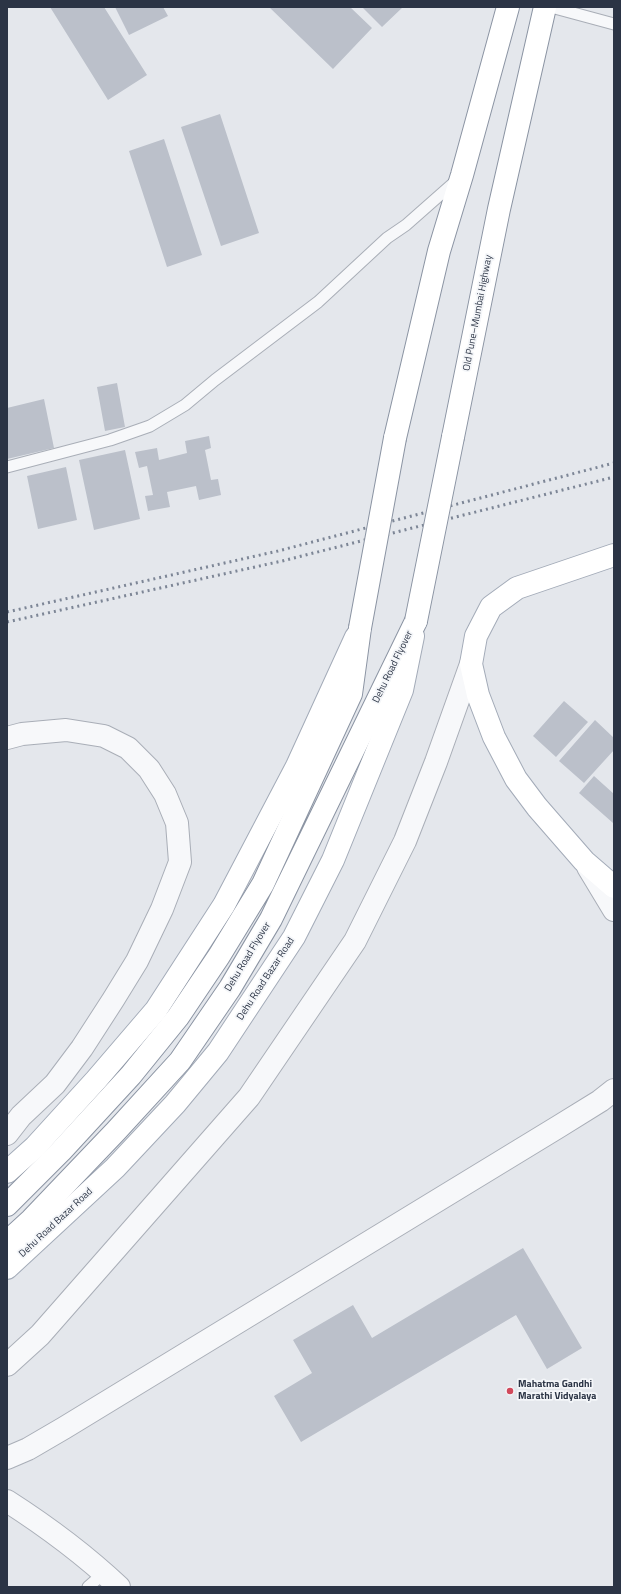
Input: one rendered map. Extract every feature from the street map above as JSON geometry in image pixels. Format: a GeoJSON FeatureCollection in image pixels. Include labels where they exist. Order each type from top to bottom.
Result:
{"type":"FeatureCollection","features":[{"type":"Feature","properties":{"kind":"main road"},"geometry":{"type":"LineString","coordinates":[[7,1204],[61,1151],[131,1075],[178,1017],[264,884],[350,694],[360,628],[395,438],[439,251],[462,175],[508,7]]}},
{"type":"Feature","properties":{"kind":"main road","name":"Old Pune–Mumbai Highway"},"geometry":{"type":"LineString","coordinates":[[416,621],[499,209],[545,7]]}},
{"type":"Feature","properties":{"kind":"main road"},"geometry":{"type":"LineString","coordinates":[[614,555],[517,588],[491,607],[476,636],[471,664],[478,695],[483,709],[494,737],[516,779],[537,807],[584,860],[614,887]]}},
{"type":"Feature","properties":{"kind":"main road","name":"Dehu Road Flyover"},"geometry":{"type":"LineString","coordinates":[[7,1242],[31,1220],[180,1061],[230,988],[271,919],[416,621]]}},
{"type":"Feature","properties":{"kind":"main road","name":"Dehu Road Bazar Road"},"geometry":{"type":"LineString","coordinates":[[7,1268],[115,1168],[175,1104],[218,1052],[294,936],[332,860],[402,690],[416,621]]}},
{"type":"Feature","properties":{"kind":"main road"},"geometry":{"type":"LineString","coordinates":[[7,1172],[40,1142],[156,1010],[199,945],[224,905],[297,766],[360,628]]}},
{"type":"Feature","properties":{"kind":"street"},"geometry":{"type":"LineString","coordinates":[[7,1365],[40,1335],[249,1097],[354,941],[405,841],[471,664]]}},
{"type":"Feature","properties":{"kind":"street"},"geometry":{"type":"LineString","coordinates":[[7,738],[22,734],[66,730],[104,736],[128,748],[149,769],[165,794],[177,823],[180,862],[162,909],[137,961],[113,1000],[82,1048],[55,1084],[21,1116],[7,1134]]}},
{"type":"Feature","properties":{"kind":"street"},"geometry":{"type":"LineString","coordinates":[[584,860],[614,910]]}},
{"type":"Feature","properties":{"kind":"street"},"geometry":{"type":"LineString","coordinates":[[7,1458],[64,1428],[558,1128],[600,1101],[614,1090]]}},
{"type":"Feature","properties":{"kind":"street"},"geometry":{"type":"LineString","coordinates":[[7,1500],[33,1517],[104,1582]]}},
{"type":"Feature","properties":{"kind":"lane"},"geometry":{"type":"LineString","coordinates":[[551,7],[614,24]]}},
{"type":"Feature","properties":{"kind":"lane"},"geometry":{"type":"LineString","coordinates":[[7,467],[110,440],[150,426],[185,405],[215,380],[318,302],[387,238],[406,225],[462,175]]}},
{"type":"Feature","properties":{"kind":"building"},"geometry":{"type":"Polygon","coordinates":[[[50,7],[104,7],[147,75],[108,100],[50,7]]]}},
{"type":"Feature","properties":{"kind":"building"},"geometry":{"type":"Polygon","coordinates":[[[115,7],[163,7],[168,16],[129,35],[115,7]]]}},
{"type":"Feature","properties":{"kind":"building"},"geometry":{"type":"Polygon","coordinates":[[[269,7],[350,7],[372,28],[333,69],[269,7]]]}},
{"type":"Feature","properties":{"kind":"building"},"geometry":{"type":"Polygon","coordinates":[[[362,7],[403,7],[382,27],[362,7]]]}},
{"type":"Feature","properties":{"kind":"building"},"geometry":{"type":"Polygon","coordinates":[[[220,114],[259,233],[221,246],[181,127],[220,114]]]}},
{"type":"Feature","properties":{"kind":"building"},"geometry":{"type":"Polygon","coordinates":[[[164,139],[202,255],[167,267],[129,151],[164,139]]]}},
{"type":"Feature","properties":{"kind":"building"},"geometry":{"type":"Polygon","coordinates":[[[117,383],[125,427],[105,431],[97,387],[117,383]]]}},
{"type":"Feature","properties":{"kind":"building"},"geometry":{"type":"Polygon","coordinates":[[[44,399],[54,448],[7,459],[7,408],[44,399]]]}},
{"type":"Feature","properties":{"kind":"building"},"geometry":{"type":"Polygon","coordinates":[[[209,436],[211,448],[205,450],[211,480],[218,479],[221,495],[199,500],[196,486],[167,492],[170,507],[148,511],[145,496],[153,495],[147,466],[139,468],[135,452],[157,448],[159,460],[187,453],[185,441],[209,436]]]}},
{"type":"Feature","properties":{"kind":"building"},"geometry":{"type":"Polygon","coordinates":[[[125,450],[140,519],[94,530],[79,460],[125,450]]]}},
{"type":"Feature","properties":{"kind":"building"},"geometry":{"type":"Polygon","coordinates":[[[66,467],[77,520],[38,529],[27,476],[66,467]]]}},
{"type":"Feature","properties":{"kind":"building"},"geometry":{"type":"Polygon","coordinates":[[[564,701],[588,722],[556,757],[533,736],[564,701]]]}},
{"type":"Feature","properties":{"kind":"building"},"geometry":{"type":"Polygon","coordinates":[[[595,720],[614,738],[614,750],[584,783],[559,761],[595,720]]]}},
{"type":"Feature","properties":{"kind":"building"},"geometry":{"type":"Polygon","coordinates":[[[594,776],[614,794],[613,823],[579,793],[594,776]]]}},
{"type":"Feature","properties":{"kind":"building"},"geometry":{"type":"Polygon","coordinates":[[[523,1248],[582,1348],[547,1369],[516,1315],[301,1442],[274,1396],[312,1373],[293,1340],[353,1305],[372,1338],[523,1248]]]}},
{"type":"Feature","properties":{"kind":"railway"},"geometry":{"type":"LineString","coordinates":[[7,612],[278,551],[614,463]]}},
{"type":"Feature","properties":{"kind":"railway"},"geometry":{"type":"LineString","coordinates":[[7,622],[282,561],[614,477]]}},
{"type":"Feature","properties":{"kind":"place","name":"Mahatma Gandhi Marathi Vidyalaya"},"geometry":{"type":"Point","coordinates":[510,1391]}}]}
